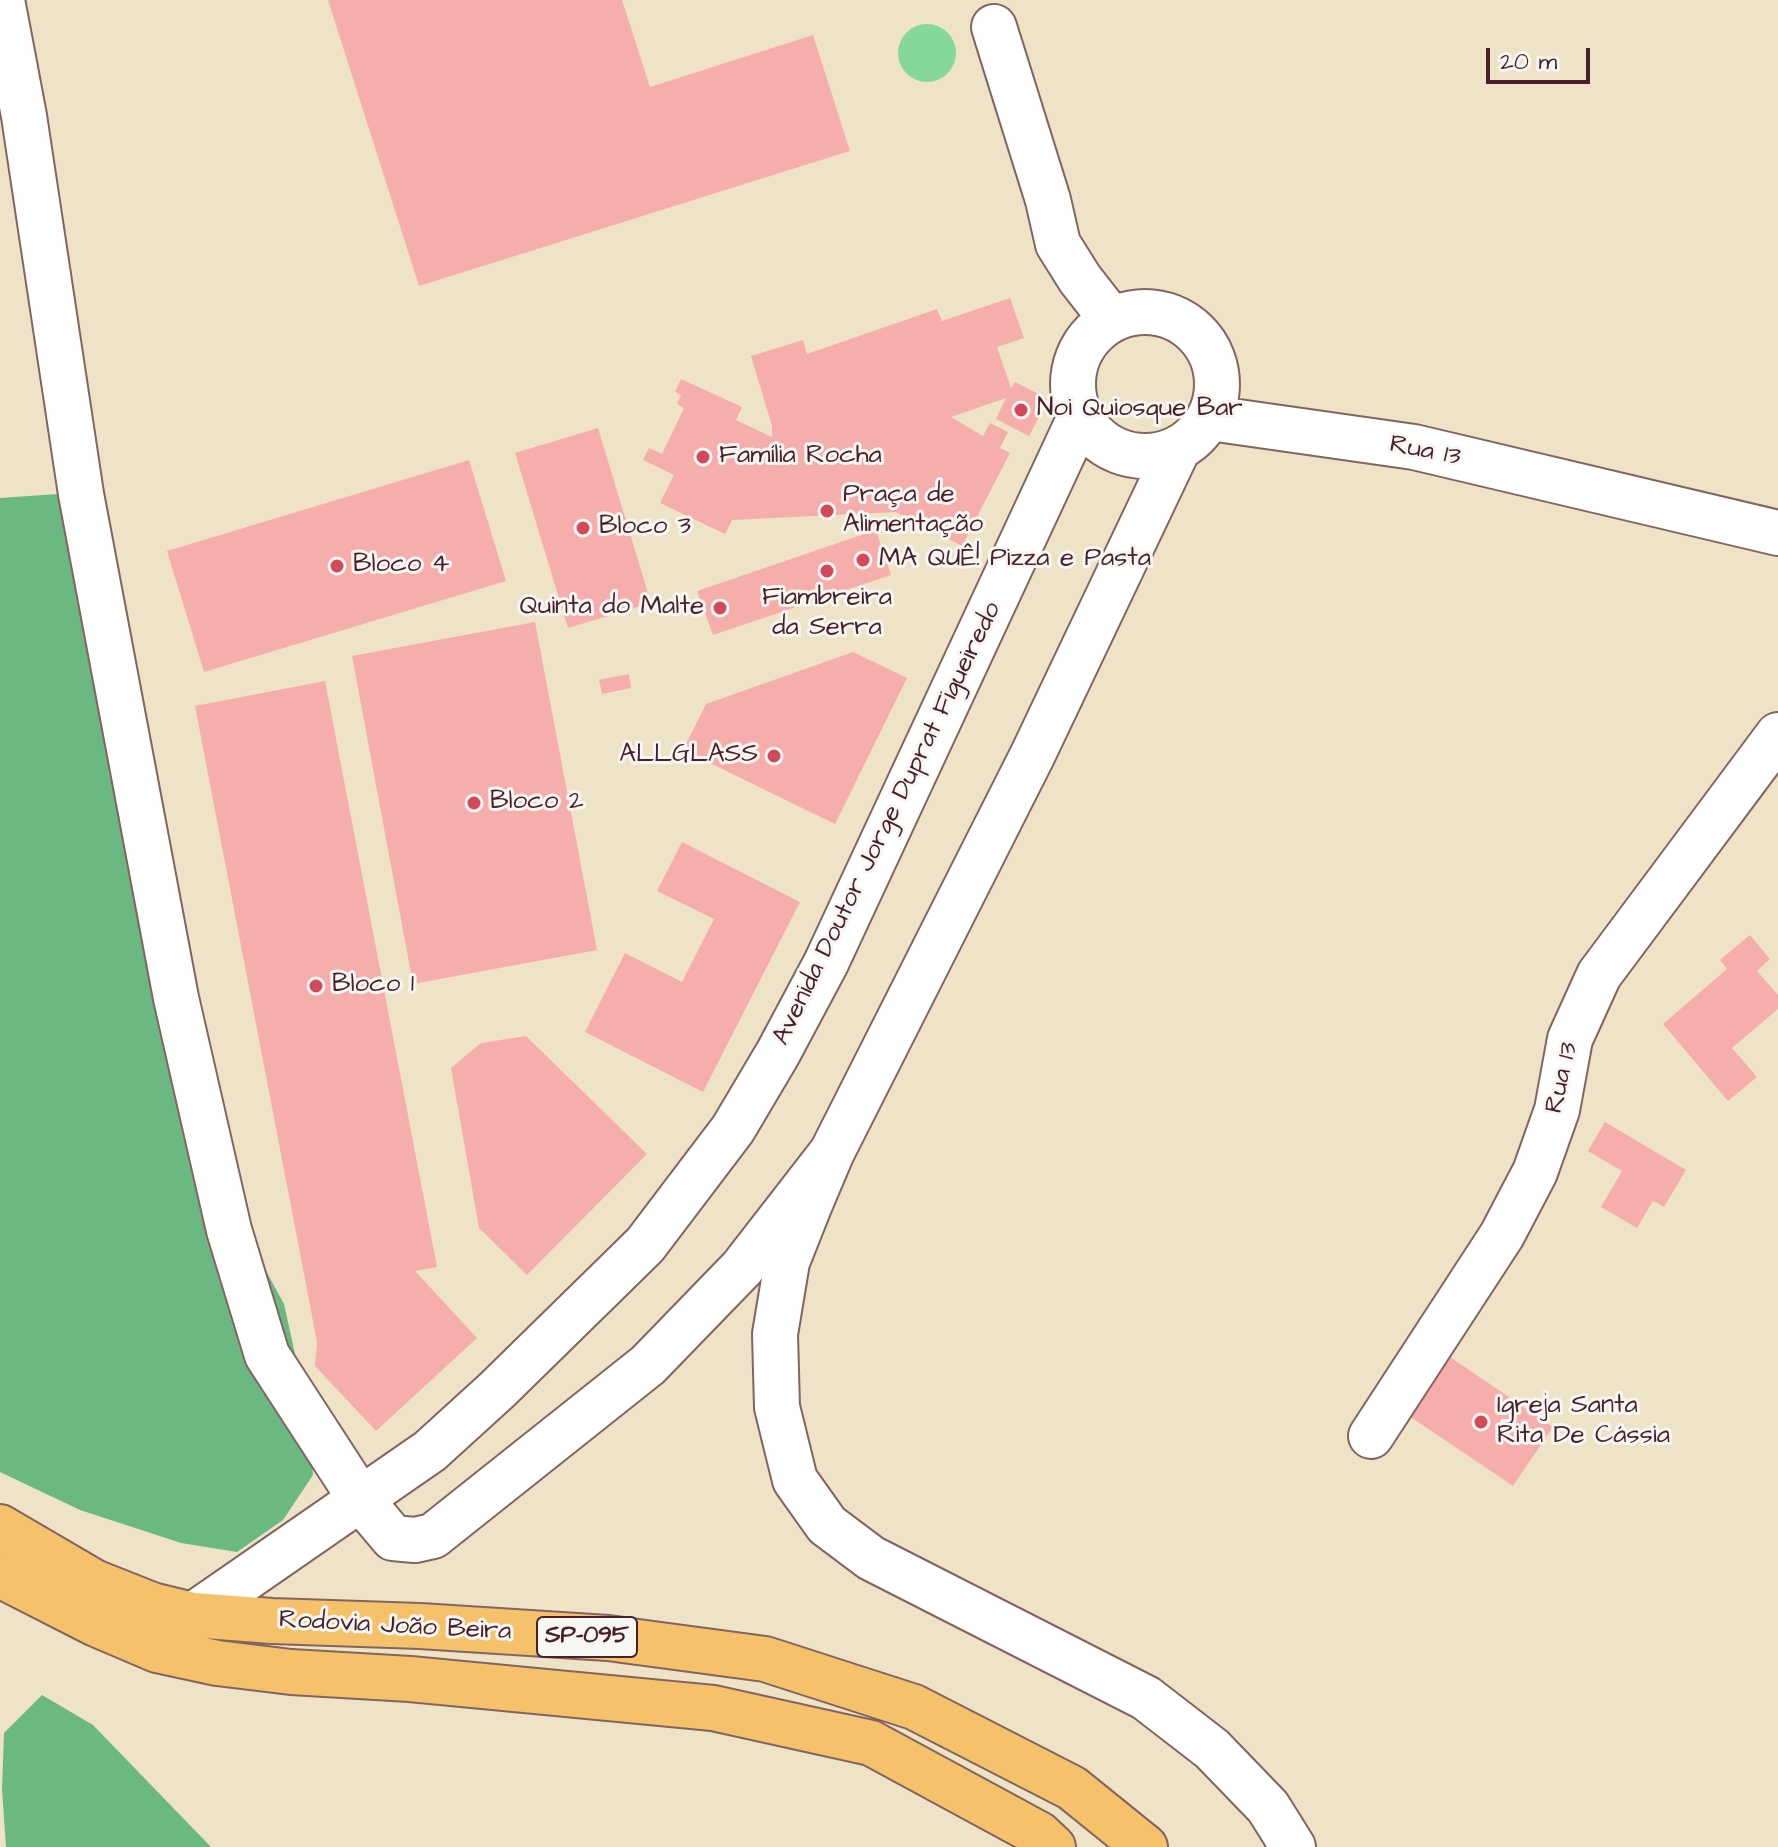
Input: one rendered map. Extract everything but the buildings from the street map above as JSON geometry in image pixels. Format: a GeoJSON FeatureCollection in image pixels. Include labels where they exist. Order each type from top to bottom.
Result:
{"type":"FeatureCollection","features":[{"type":"Feature","properties":{"kind":"main road","name":"Rodovia João Beira"},"geometry":{"type":"LineString","coordinates":[[0,1527],[94,1582],[152,1605],[193,1615],[608,1638],[765,1659],[914,1707],[1072,1788],[1145,1847]]}},
{"type":"Feature","properties":{"kind":"main road","name":"Rodovia João Beira"},"geometry":{"type":"LineString","coordinates":[[0,1575],[96,1624],[157,1650],[217,1663],[713,1708],[871,1743],[1039,1834],[1053,1847]]}},
{"type":"Feature","properties":{"kind":"street"},"geometry":{"type":"LineString","coordinates":[[2,0],[24,116],[87,524],[176,998],[229,1230],[267,1355],[361,1500],[393,1538],[415,1540],[433,1536],[648,1365],[742,1268],[832,1152]]}},
{"type":"Feature","properties":{"kind":"street"},"geometry":{"type":"LineString","coordinates":[[994,27],[1048,200],[1058,244],[1112,320]]}},
{"type":"Feature","properties":{"kind":"street"},"geometry":{"type":"LineString","coordinates":[[1134,313],[1157,313],[1179,320],[1197,333],[1211,351],[1217,373],[1218,396],[1210,418],[1197,436],[1178,449],[1157,456],[1134,456],[1112,449],[1094,436],[1080,417],[1073,395],[1073,373],[1080,351],[1094,333],[1112,320],[1134,313]]}},
{"type":"Feature","properties":{"kind":"street","name":"Avenida Doutor Jorge Duprat Figueiredo"},"geometry":{"type":"LineString","coordinates":[[193,1615],[430,1451],[581,1310],[645,1245],[733,1129],[826,963],[1080,417]]}},
{"type":"Feature","properties":{"kind":"street","name":"Rua 13"},"geometry":{"type":"LineString","coordinates":[[1210,418],[1414,447],[1778,533]]}},
{"type":"Feature","properties":{"kind":"street"},"geometry":{"type":"LineString","coordinates":[[1178,449],[1033,754],[832,1152],[787,1262],[775,1334],[777,1407],[795,1480],[827,1525],[871,1558],[1146,1698],[1212,1749],[1268,1807],[1293,1847]]}},
{"type":"Feature","properties":{"kind":"street","name":"Rua 13"},"geometry":{"type":"LineString","coordinates":[[1371,1436],[1502,1235],[1535,1172],[1557,1110],[1570,1039],[1599,975],[1778,735]]}},
{"type":"Feature","properties":{"kind":"green space"},"geometry":{"type":"Polygon","coordinates":[[[927,24],[938,26],[947,33],[954,42],[954,64],[947,73],[938,80],[927,82],[916,80],[907,73],[900,64],[898,53],[900,42],[907,33],[916,26],[927,24]]]}},
{"type":"Feature","properties":{"kind":"green space"},"geometry":{"type":"Polygon","coordinates":[[[58,494],[187,1147],[220,1213],[259,1258],[284,1304],[308,1413],[313,1475],[283,1520],[237,1552],[181,1543],[80,1510],[0,1472],[0,498],[58,494]]]}},
{"type":"Feature","properties":{"kind":"green space"},"geometry":{"type":"Polygon","coordinates":[[[42,1695],[93,1725],[211,1847],[6,1847],[2,1789],[4,1733],[42,1695]]]}},
{"type":"Feature","properties":{"kind":"place","name":"Noi Quiosque Bar"},"geometry":{"type":"Point","coordinates":[1021,410]}},
{"type":"Feature","properties":{"kind":"place","name":"Família Rocha"},"geometry":{"type":"Point","coordinates":[703,457]}},
{"type":"Feature","properties":{"kind":"place","name":"Praça de Alimentação"},"geometry":{"type":"Point","coordinates":[827,511]}},
{"type":"Feature","properties":{"kind":"place","name":"Bloco 3"},"geometry":{"type":"Point","coordinates":[583,528]}},
{"type":"Feature","properties":{"kind":"place","name":"MA QUÊ! Pizza e Pasta"},"geometry":{"type":"Point","coordinates":[863,560]}},
{"type":"Feature","properties":{"kind":"place","name":"Bloco 4"},"geometry":{"type":"Point","coordinates":[337,566]}},
{"type":"Feature","properties":{"kind":"place","name":"Fiambreira da Serra"},"geometry":{"type":"Point","coordinates":[827,571]}},
{"type":"Feature","properties":{"kind":"place","name":"Quinta do Malte"},"geometry":{"type":"Point","coordinates":[720,608]}},
{"type":"Feature","properties":{"kind":"place","name":"ALLGLASS"},"geometry":{"type":"Point","coordinates":[774,756]}},
{"type":"Feature","properties":{"kind":"place","name":"Bloco 2"},"geometry":{"type":"Point","coordinates":[474,803]}},
{"type":"Feature","properties":{"kind":"place","name":"Bloco 1"},"geometry":{"type":"Point","coordinates":[316,986]}},
{"type":"Feature","properties":{"kind":"place","name":"Igreja Santa Rita De Cássia"},"geometry":{"type":"Point","coordinates":[1481,1422]}}]}
